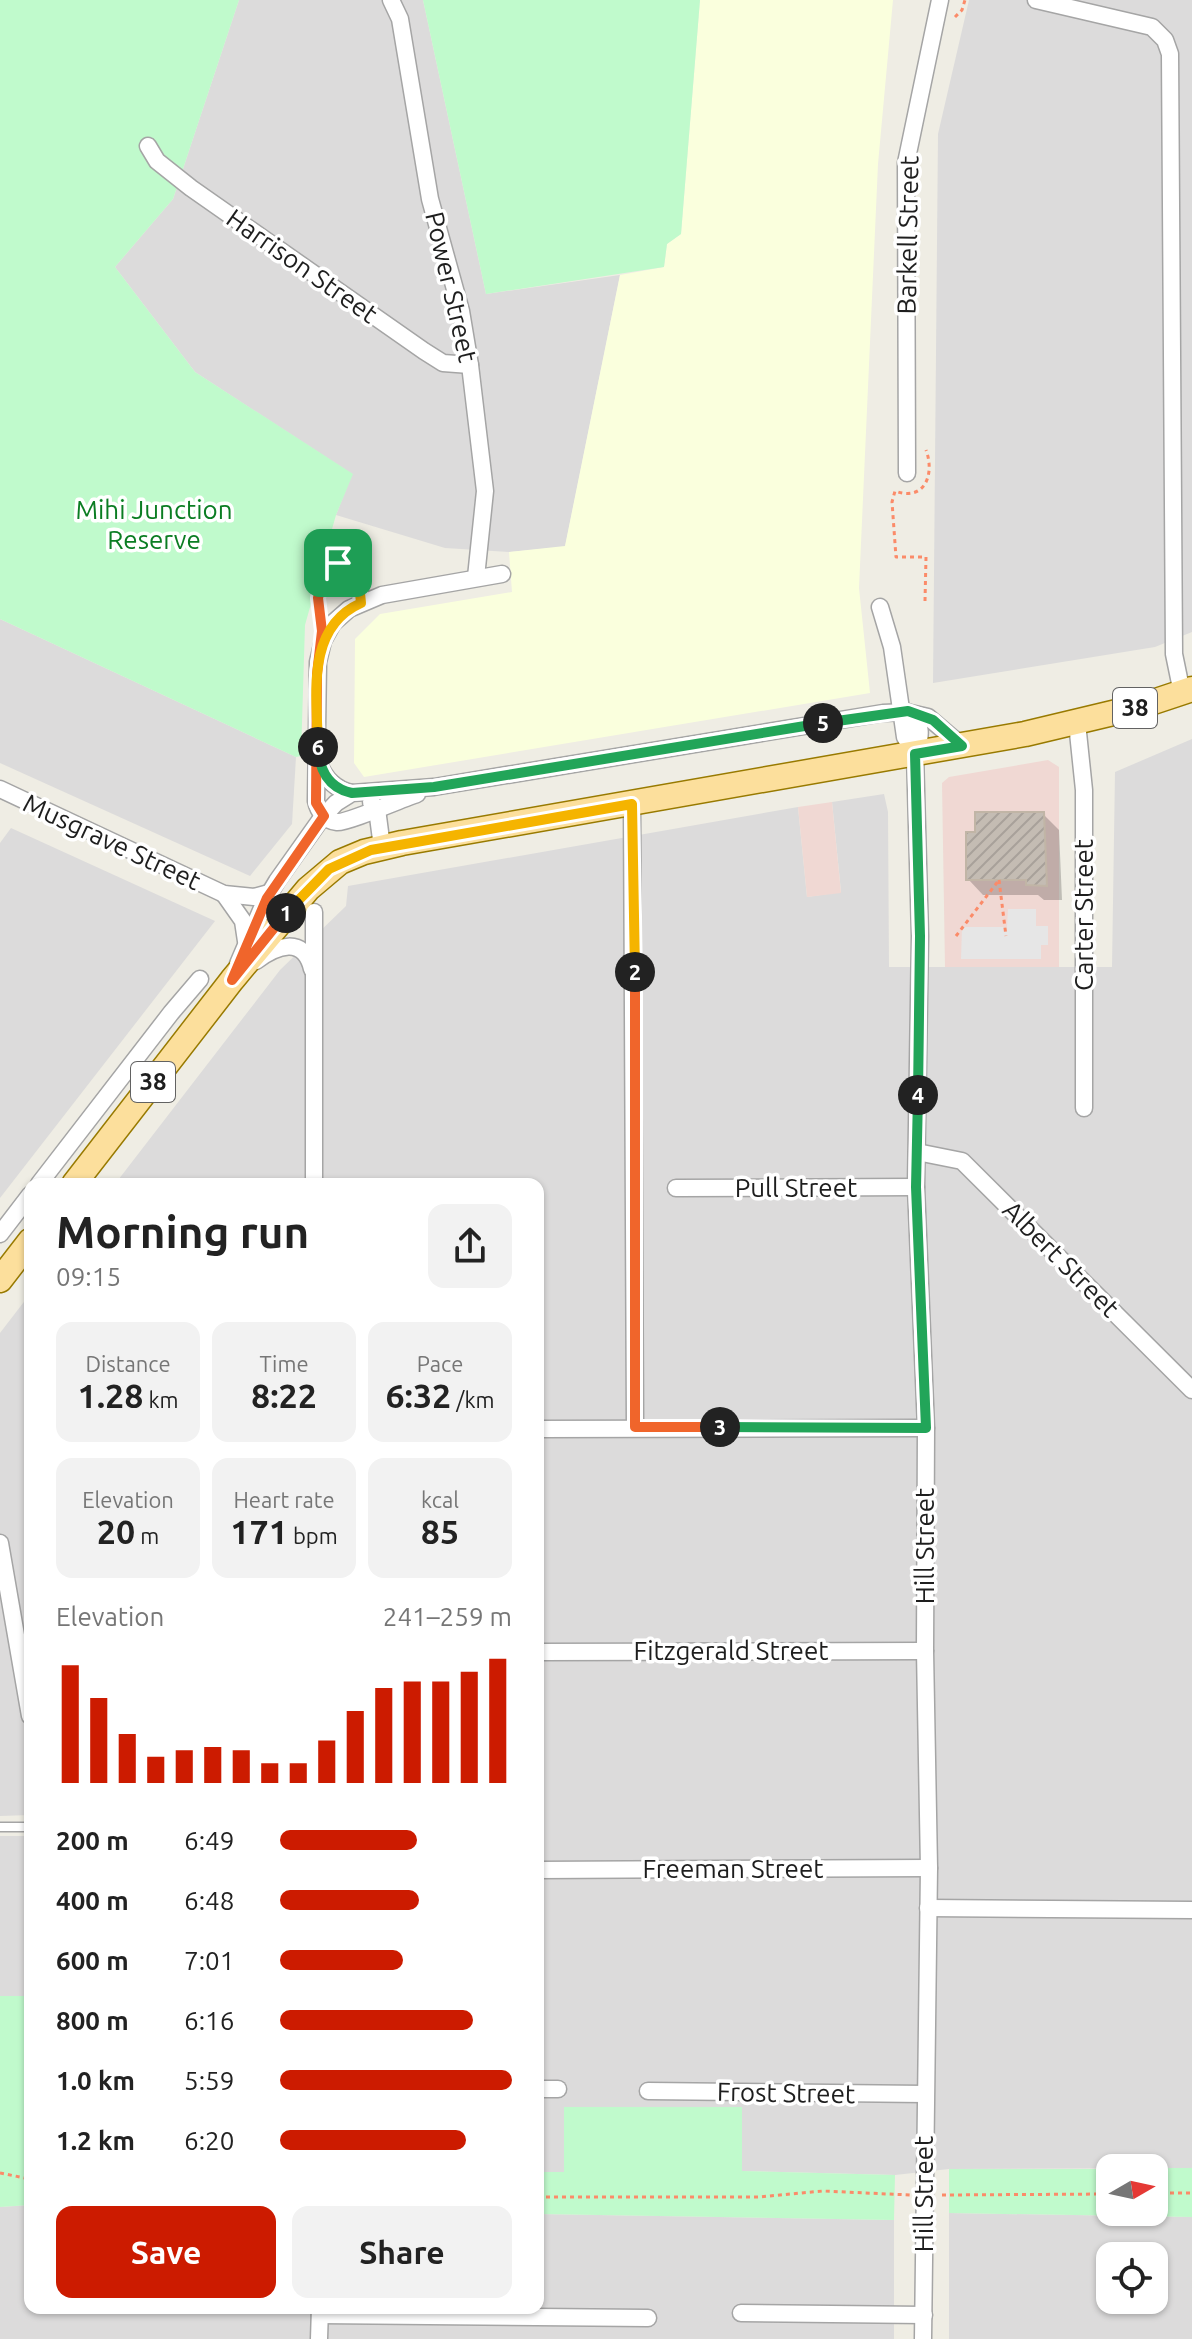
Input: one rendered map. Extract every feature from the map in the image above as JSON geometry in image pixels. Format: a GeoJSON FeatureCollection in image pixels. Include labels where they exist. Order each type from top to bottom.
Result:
{"type":"FeatureCollection","features":[{"type":"Feature","properties":{"kind":"main road","name":"38"},"geometry":{"type":"LineString","coordinates":[[79,1178],[281,919],[322,875],[340,862],[382,847],[962,746],[1077,723],[1187,691]]}},
{"type":"Feature","properties":{"kind":"main road"},"geometry":{"type":"LineString","coordinates":[[0,1280],[24,1249]]}},
{"type":"Feature","properties":{"kind":"street","name":"Power Street"},"geometry":{"type":"LineString","coordinates":[[391,0],[400,19],[430,199],[461,311],[470,365],[485,491],[476,577]]}},
{"type":"Feature","properties":{"kind":"street","name":"Barkell Street"},"geometry":{"type":"LineString","coordinates":[[907,473],[906,163],[940,0]]}},
{"type":"Feature","properties":{"kind":"street"},"geometry":{"type":"LineString","coordinates":[[1036,0],[1146,25],[1165,40],[1171,60],[1174,654],[1187,691]]}},
{"type":"Feature","properties":{"kind":"street","name":"Harrison Street"},"geometry":{"type":"LineString","coordinates":[[148,146],[157,161],[191,188],[424,351],[443,363],[470,365]]}},
{"type":"Feature","properties":{"kind":"street"},"geometry":{"type":"LineString","coordinates":[[434,787],[340,823],[324,816],[316,803],[319,761],[317,674],[321,647],[337,618],[361,603],[389,593],[502,574]]}},
{"type":"Feature","properties":{"kind":"street"},"geometry":{"type":"LineString","coordinates":[[880,607],[891,639],[903,712]]}},
{"type":"Feature","properties":{"kind":"street"},"geometry":{"type":"LineString","coordinates":[[319,761],[324,774],[335,786],[357,792],[434,787],[903,712],[928,717],[962,746]]}},
{"type":"Feature","properties":{"kind":"street","name":"Hill Street"},"geometry":{"type":"LineString","coordinates":[[903,712],[913,715],[920,732],[915,754],[920,936],[916,1187],[926,1428],[925,1651],[929,1868],[923,2339]]}},
{"type":"Feature","properties":{"kind":"street","name":"Carter Street"},"geometry":{"type":"LineString","coordinates":[[1077,723],[1084,790],[1084,1108]]}},
{"type":"Feature","properties":{"kind":"street"},"geometry":{"type":"LineString","coordinates":[[357,792],[377,809],[382,847]]}},
{"type":"Feature","properties":{"kind":"street"},"geometry":{"type":"LineString","coordinates":[[232,980],[269,893],[324,816],[336,803],[357,792]]}},
{"type":"Feature","properties":{"kind":"street","name":"Musgrave Street"},"geometry":{"type":"LineString","coordinates":[[1,794],[224,894],[254,897],[269,893]]}},
{"type":"Feature","properties":{"kind":"street"},"geometry":{"type":"LineString","coordinates":[[632,804],[635,1427]]}},
{"type":"Feature","properties":{"kind":"street","name":"Musgrave Street"},"geometry":{"type":"LineString","coordinates":[[224,894],[243,921],[246,943]]}},
{"type":"Feature","properties":{"kind":"street"},"geometry":{"type":"LineString","coordinates":[[314,912],[314,1178]]}},
{"type":"Feature","properties":{"kind":"street"},"geometry":{"type":"LineString","coordinates":[[232,980],[268,952],[283,946],[305,955],[313,975]]}},
{"type":"Feature","properties":{"kind":"street"},"geometry":{"type":"LineString","coordinates":[[44,1178],[200,979]]}},
{"type":"Feature","properties":{"kind":"street","name":"Albert Street"},"geometry":{"type":"LineString","coordinates":[[917,1152],[962,1161],[1192,1390]]}},
{"type":"Feature","properties":{"kind":"street","name":"Pull Street"},"geometry":{"type":"LineString","coordinates":[[676,1188],[916,1187]]}},
{"type":"Feature","properties":{"kind":"street"},"geometry":{"type":"LineString","coordinates":[[0,1234],[24,1203]]}},
{"type":"Feature","properties":{"kind":"street"},"geometry":{"type":"LineString","coordinates":[[544,1429],[926,1428]]}},
{"type":"Feature","properties":{"kind":"street"},"geometry":{"type":"LineString","coordinates":[[0,1543],[24,1681]]}},
{"type":"Feature","properties":{"kind":"street","name":"Fitzgerald Street"},"geometry":{"type":"LineString","coordinates":[[544,1652],[925,1651]]}},
{"type":"Feature","properties":{"kind":"street","name":"Freeman Street"},"geometry":{"type":"LineString","coordinates":[[544,1870],[929,1868]]}},
{"type":"Feature","properties":{"kind":"street"},"geometry":{"type":"LineString","coordinates":[[928,1908],[1192,1910]]}},
{"type":"Feature","properties":{"kind":"street"},"geometry":{"type":"LineString","coordinates":[[544,2089],[558,2089]]}},
{"type":"Feature","properties":{"kind":"street","name":"Frost Street"},"geometry":{"type":"LineString","coordinates":[[648,2091],[925,2094]]}},
{"type":"Feature","properties":{"kind":"street"},"geometry":{"type":"LineString","coordinates":[[741,2313],[924,2315]]}},
{"type":"Feature","properties":{"kind":"street"},"geometry":{"type":"LineString","coordinates":[[319,2339],[320,2314]]}},
{"type":"Feature","properties":{"kind":"street"},"geometry":{"type":"LineString","coordinates":[[429,2314],[648,2318]]}},
{"type":"Feature","properties":{"kind":"lane"},"geometry":{"type":"LineString","coordinates":[[321,647],[318,598],[329,567],[340,562],[354,569],[360,580],[361,603]]}},
{"type":"Feature","properties":{"kind":"lane"},"geometry":{"type":"LineString","coordinates":[[0,1827],[24,1827]]}},
{"type":"Feature","properties":{"kind":"path"},"geometry":{"type":"LineString","coordinates":[[950,22],[962,10],[965,0]]}},
{"type":"Feature","properties":{"kind":"path"},"geometry":{"type":"LineString","coordinates":[[924,447],[929,465],[927,481],[915,493],[907,495],[895,491],[892,502],[896,557],[926,557],[925,601]]}},
{"type":"Feature","properties":{"kind":"path"},"geometry":{"type":"LineString","coordinates":[[956,936],[999,880],[1006,936]]}},
{"type":"Feature","properties":{"kind":"path"},"geometry":{"type":"LineString","coordinates":[[0,2173],[24,2178]]}},
{"type":"Feature","properties":{"kind":"path"},"geometry":{"type":"LineString","coordinates":[[544,2197],[759,2197],[823,2191],[910,2195]]}},
{"type":"Feature","properties":{"kind":"path"},"geometry":{"type":"LineString","coordinates":[[1168,2193],[1192,2193]]}},
{"type":"Feature","properties":{"kind":"path"},"geometry":{"type":"LineString","coordinates":[[934,2195],[1096,2194]]}},
{"type":"Feature","properties":{"kind":"shaded area"},"geometry":{"type":"Polygon","coordinates":[[[239,0],[423,0],[486,294],[620,275],[565,547],[509,552],[445,548],[336,515],[352,474],[195,372],[115,267],[173,199],[239,0]]]}},
{"type":"Feature","properties":{"kind":"shaded area"},"geometry":{"type":"Polygon","coordinates":[[[700,0],[893,0],[878,164],[859,588],[870,693],[364,777],[354,763],[355,639],[380,614],[512,592],[509,552],[565,546],[620,275],[664,267],[667,244],[681,234],[700,0]]]}},
{"type":"Feature","properties":{"kind":"shaded area"},"geometry":{"type":"Polygon","coordinates":[[[969,0],[1192,0],[1192,632],[1155,647],[933,683],[938,134],[969,0]]]}},
{"type":"Feature","properties":{"kind":"shaded area"},"geometry":{"type":"Polygon","coordinates":[[[0,619],[296,757],[292,824],[250,876],[0,763],[0,619]]]}},
{"type":"Feature","properties":{"kind":"shaded area"},"geometry":{"type":"Polygon","coordinates":[[[1192,739],[1192,2168],[1168,2168],[1168,2154],[1096,2154],[1096,2168],[949,2169],[895,2175],[742,2171],[564,2107],[564,2172],[544,2172],[544,1178],[120,1178],[280,970],[346,906],[348,886],[798,807],[807,897],[841,892],[832,802],[884,794],[888,812],[889,967],[1112,967],[1115,772],[1192,739]]]}},
{"type":"Feature","properties":{"kind":"shaded area"},"geometry":{"type":"Polygon","coordinates":[[[1048,760],[1059,767],[1059,967],[945,967],[942,783],[949,777],[1048,760]]]}},
{"type":"Feature","properties":{"kind":"shaded area"},"geometry":{"type":"Polygon","coordinates":[[[832,802],[841,893],[807,897],[798,807],[832,802]]]}},
{"type":"Feature","properties":{"kind":"shaded area"},"geometry":{"type":"Polygon","coordinates":[[[11,828],[215,921],[0,1198],[0,843],[11,828]]]}},
{"type":"Feature","properties":{"kind":"shaded area"},"geometry":{"type":"Polygon","coordinates":[[[1008,909],[1036,909],[1036,926],[1048,926],[1048,945],[1041,945],[1041,959],[961,959],[962,927],[1007,927],[1008,909]]]}},
{"type":"Feature","properties":{"kind":"shaded area"},"geometry":{"type":"Polygon","coordinates":[[[24,1302],[24,1815],[0,1816],[0,1333],[24,1302]]]}},
{"type":"Feature","properties":{"kind":"shaded area"},"geometry":{"type":"Polygon","coordinates":[[[0,1836],[24,1836],[24,1997],[0,1996],[0,1836]]]}},
{"type":"Feature","properties":{"kind":"shaded area"},"geometry":{"type":"Polygon","coordinates":[[[24,2205],[24,2314],[544,2314],[544,2214],[894,2220],[894,2339],[0,2339],[0,2207],[24,2205]]]}},
{"type":"Feature","properties":{"kind":"shaded area"},"geometry":{"type":"Polygon","coordinates":[[[949,2213],[1096,2215],[1096,2226],[1168,2226],[1168,2217],[1192,2217],[1192,2339],[949,2339],[949,2213]]]}},
{"type":"Feature","properties":{"kind":"green space","name":"Mihi Junction Reserve"},"geometry":{"type":"Polygon","coordinates":[[[0,0],[239,0],[173,199],[115,267],[195,372],[353,474],[336,515],[305,625],[301,756],[296,757],[0,619],[0,0]]]}},
{"type":"Feature","properties":{"kind":"green space"},"geometry":{"type":"Polygon","coordinates":[[[423,0],[700,0],[681,234],[667,244],[664,267],[486,294],[423,0]]]}},
{"type":"Feature","properties":{"kind":"green space"},"geometry":{"type":"Polygon","coordinates":[[[0,1996],[24,1996],[24,2205],[0,2207],[0,1996]]]}},
{"type":"Feature","properties":{"kind":"green space"},"geometry":{"type":"Polygon","coordinates":[[[564,2107],[742,2107],[742,2171],[895,2175],[894,2220],[544,2214],[544,2172],[564,2172],[564,2107]]]}},
{"type":"Feature","properties":{"kind":"green space"},"geometry":{"type":"Polygon","coordinates":[[[1168,2168],[1192,2168],[1192,2217],[1168,2217],[1168,2168]]]}},
{"type":"Feature","properties":{"kind":"green space"},"geometry":{"type":"Polygon","coordinates":[[[949,2169],[1096,2169],[1096,2215],[949,2213],[949,2169]]]}},
{"type":"Feature","properties":{"kind":"building"},"geometry":{"type":"Polygon","coordinates":[[[975,812],[1044,812],[1047,886],[1026,885],[1026,880],[966,880],[966,832],[975,832],[975,812]]]}},
{"type":"Feature","properties":{"kind":"route"},"geometry":{"type":"LineString","coordinates":[[338,563],[329,567],[324,574],[318,598],[322,631],[321,647],[317,674],[319,761],[316,803],[324,816],[267,898],[232,980],[308,889],[340,862],[402,843],[632,804],[635,1427],[926,1428],[916,1187],[920,936],[915,754],[962,746],[928,717],[908,711],[892,712],[434,787],[348,793],[328,779],[319,761],[318,724],[317,674],[318,662],[321,647],[337,618],[361,603],[358,573],[347,563],[338,563]]}}]}
